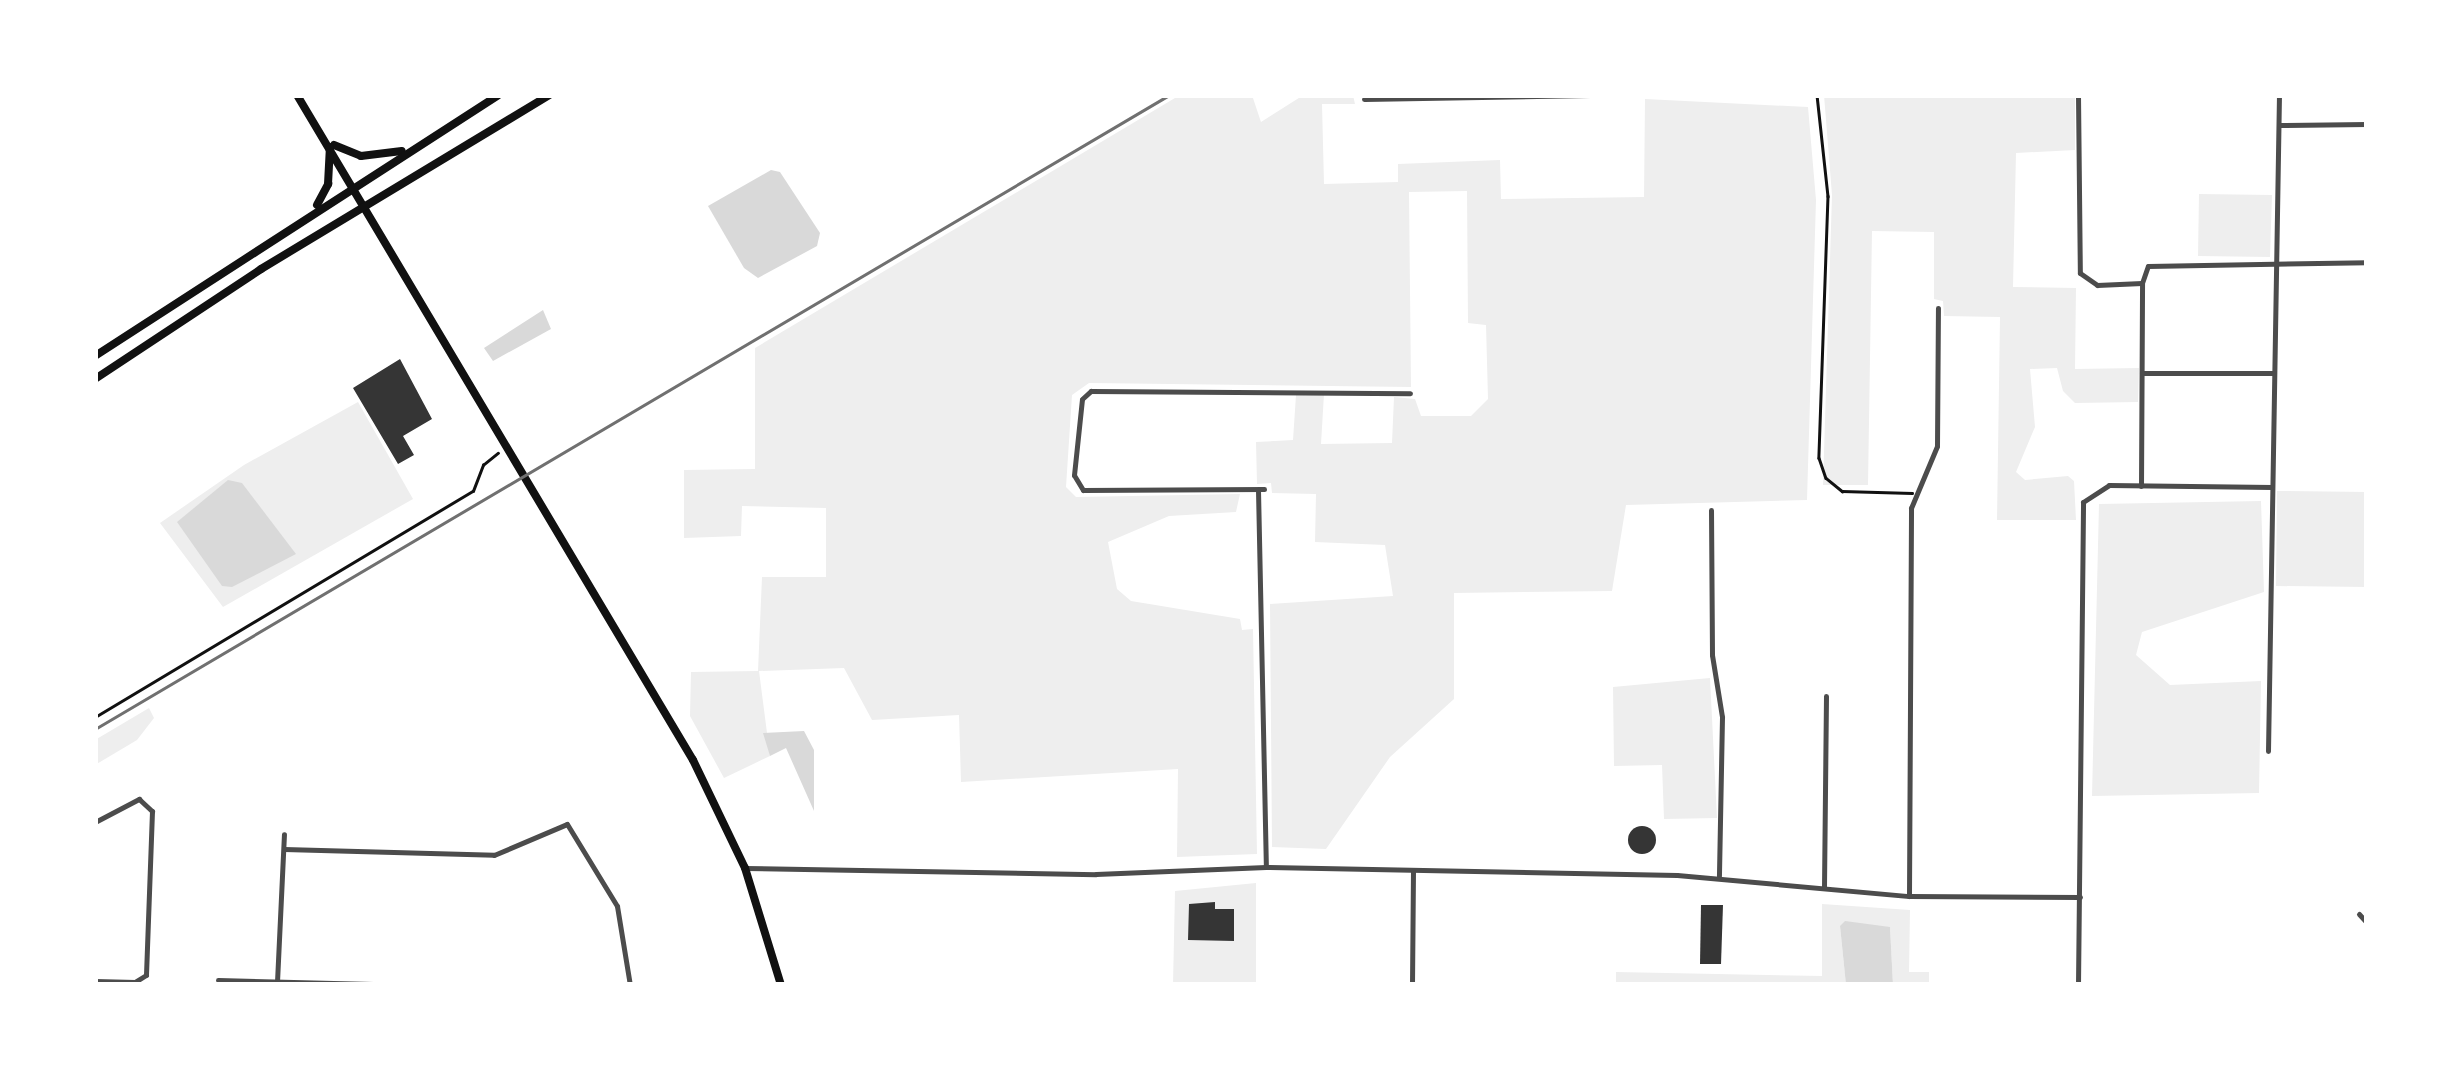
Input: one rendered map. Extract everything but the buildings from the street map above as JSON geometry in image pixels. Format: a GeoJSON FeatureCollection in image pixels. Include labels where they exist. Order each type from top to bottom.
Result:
{"type":"FeatureCollection","features":[{"type":"Feature","properties":{"kind":"main road"},"geometry":{"type":"LineString","coordinates":[[297,95],[330,143],[674,725],[745,868],[781,985]]}},
{"type":"Feature","properties":{"kind":"main road"},"geometry":{"type":"LineString","coordinates":[[95,356],[316,208],[498,95]]}},
{"type":"Feature","properties":{"kind":"main road"},"geometry":{"type":"LineString","coordinates":[[95,379],[366,205],[550,95]]}},
{"type":"Feature","properties":{"kind":"main road"},"geometry":{"type":"LineString","coordinates":[[330,143],[366,156],[409,150]]}},
{"type":"Feature","properties":{"kind":"main road"},"geometry":{"type":"LineString","coordinates":[[316,208],[328,184],[330,143]]}},
{"type":"Feature","properties":{"kind":"street"},"geometry":{"type":"LineString","coordinates":[[1364,99],[1590,95]]}},
{"type":"Feature","properties":{"kind":"street"},"geometry":{"type":"LineString","coordinates":[[2078,95],[2078,265],[2084,280],[2142,283]]}},
{"type":"Feature","properties":{"kind":"street"},"geometry":{"type":"LineString","coordinates":[[2268,750],[2279,95]]}},
{"type":"Feature","properties":{"kind":"street"},"geometry":{"type":"LineString","coordinates":[[2279,125],[2367,124]]}},
{"type":"Feature","properties":{"kind":"street"},"geometry":{"type":"LineString","coordinates":[[2142,486],[2142,283],[2153,264],[2367,262]]}},
{"type":"Feature","properties":{"kind":"street"},"geometry":{"type":"LineString","coordinates":[[1909,896],[1913,493],[1938,446],[1938,308]]}},
{"type":"Feature","properties":{"kind":"street"},"geometry":{"type":"LineString","coordinates":[[126,335],[138,350]]}},
{"type":"Feature","properties":{"kind":"street"},"geometry":{"type":"LineString","coordinates":[[2142,373],[2274,373]]}},
{"type":"Feature","properties":{"kind":"street"},"geometry":{"type":"LineString","coordinates":[[1266,867],[1261,489],[1077,486],[1082,399],[1091,392],[1410,392]]}},
{"type":"Feature","properties":{"kind":"street"},"geometry":{"type":"LineString","coordinates":[[2078,985],[2081,512],[2088,493],[2142,486],[2272,487]]}},
{"type":"Feature","properties":{"kind":"street"},"geometry":{"type":"LineString","coordinates":[[1711,510],[1712,655],[1722,717],[1719,876]]}},
{"type":"Feature","properties":{"kind":"street"},"geometry":{"type":"LineString","coordinates":[[1824,886],[1826,696]]}},
{"type":"Feature","properties":{"kind":"street"},"geometry":{"type":"LineString","coordinates":[[95,822],[132,800],[146,800],[152,810],[143,979],[95,981]]}},
{"type":"Feature","properties":{"kind":"street"},"geometry":{"type":"LineString","coordinates":[[284,849],[494,855],[560,824],[576,831],[618,906],[630,985]]}},
{"type":"Feature","properties":{"kind":"street"},"geometry":{"type":"LineString","coordinates":[[278,982],[284,834]]}},
{"type":"Feature","properties":{"kind":"street"},"geometry":{"type":"LineString","coordinates":[[745,868],[1096,874],[1266,867],[1719,876],[1909,896],[2080,897]]}},
{"type":"Feature","properties":{"kind":"street"},"geometry":{"type":"LineString","coordinates":[[1412,985],[1413,871]]}},
{"type":"Feature","properties":{"kind":"street"},"geometry":{"type":"LineString","coordinates":[[2359,914],[2367,924]]}},
{"type":"Feature","properties":{"kind":"street"},"geometry":{"type":"LineString","coordinates":[[218,980],[403,985]]}},
{"type":"Feature","properties":{"kind":"path"},"geometry":{"type":"LineString","coordinates":[[1817,95],[1828,196],[1819,458],[1826,478],[1842,492],[1913,493]]}},
{"type":"Feature","properties":{"kind":"path"},"geometry":{"type":"LineString","coordinates":[[95,717],[473,491],[485,461],[507,446]]}},
{"type":"Feature","properties":{"kind":"shaded area"},"geometry":{"type":"Polygon","coordinates":[[[1180,95],[1252,95],[1261,122],[1302,96],[1353,95],[1355,104],[1322,104],[1324,184],[1398,182],[1398,164],[1500,160],[1501,199],[1644,197],[1645,99],[1808,107],[1816,200],[1807,500],[1626,505],[1612,591],[1454,593],[1454,699],[1390,757],[1326,849],[1272,847],[1270,604],[1393,596],[1385,545],[1315,542],[1316,494],[1272,493],[1271,483],[1257,484],[1256,442],[1293,440],[1296,395],[1324,394],[1321,444],[1392,443],[1394,397],[1415,399],[1421,416],[1471,416],[1488,399],[1486,325],[1468,323],[1467,191],[1409,192],[1411,387],[1089,383],[1072,395],[1066,487],[1076,497],[1240,494],[1236,512],[1169,516],[1108,542],[1117,589],[1131,601],[1240,619],[1242,630],[1253,629],[1257,854],[1177,857],[1178,769],[961,782],[959,715],[872,720],[844,668],[759,671],[770,756],[724,778],[690,716],[691,672],[758,671],[762,577],[826,577],[826,508],[742,506],[741,536],[684,538],[684,470],[755,469],[755,348],[1180,95]]]}},
{"type":"Feature","properties":{"kind":"shaded area"},"geometry":{"type":"Polygon","coordinates":[[[1824,95],[2075,95],[2075,150],[2016,153],[2013,287],[2076,288],[2075,369],[2139,368],[2138,402],[2075,403],[2063,391],[2057,368],[2030,369],[2035,427],[2016,472],[2025,480],[2068,476],[2074,481],[2076,520],[1997,520],[2000,317],[1944,316],[1943,301],[1934,299],[1934,232],[1872,231],[1868,485],[1823,485],[1832,195],[1824,95]]]}},
{"type":"Feature","properties":{"kind":"shaded area"},"geometry":{"type":"Polygon","coordinates":[[[771,170],[780,172],[820,233],[817,246],[758,278],[744,268],[708,206],[771,170]]]}},
{"type":"Feature","properties":{"kind":"shaded area"},"geometry":{"type":"Polygon","coordinates":[[[2199,194],[2272,195],[2270,257],[2198,256],[2199,194]]]}},
{"type":"Feature","properties":{"kind":"shaded area"},"geometry":{"type":"Polygon","coordinates":[[[543,310],[551,329],[493,361],[484,348],[543,310]]]}},
{"type":"Feature","properties":{"kind":"shaded area"},"geometry":{"type":"Polygon","coordinates":[[[358,402],[413,499],[223,607],[160,523],[244,465],[358,402]]]}},
{"type":"Feature","properties":{"kind":"shaded area"},"geometry":{"type":"Polygon","coordinates":[[[228,480],[242,483],[296,554],[232,587],[222,586],[177,522],[228,480]]]}},
{"type":"Feature","properties":{"kind":"shaded area"},"geometry":{"type":"Polygon","coordinates":[[[2277,491],[2367,492],[2367,587],[2276,586],[2277,491]]]}},
{"type":"Feature","properties":{"kind":"shaded area"},"geometry":{"type":"Polygon","coordinates":[[[2261,501],[2264,592],[2142,632],[2136,655],[2170,685],[2261,681],[2259,793],[2092,796],[2099,504],[2261,501]]]}},
{"type":"Feature","properties":{"kind":"shaded area"},"geometry":{"type":"Polygon","coordinates":[[[1710,678],[1717,818],[1664,819],[1662,765],[1614,766],[1613,687],[1710,678]]]}},
{"type":"Feature","properties":{"kind":"shaded area"},"geometry":{"type":"Polygon","coordinates":[[[149,708],[154,718],[137,740],[95,765],[95,740],[149,708]]]}},
{"type":"Feature","properties":{"kind":"shaded area"},"geometry":{"type":"Polygon","coordinates":[[[804,731],[814,750],[814,811],[786,748],[770,756],[763,733],[804,731]]]}},
{"type":"Feature","properties":{"kind":"shaded area"},"geometry":{"type":"Polygon","coordinates":[[[1256,883],[1256,985],[1173,985],[1175,891],[1256,883]]]}},
{"type":"Feature","properties":{"kind":"shaded area"},"geometry":{"type":"Polygon","coordinates":[[[1822,904],[1910,910],[1909,972],[1929,972],[1929,985],[1893,985],[1890,927],[1840,926],[1846,985],[1616,985],[1616,972],[1822,976],[1822,904]]]}},
{"type":"Feature","properties":{"kind":"shaded area"},"geometry":{"type":"Polygon","coordinates":[[[1845,921],[1890,927],[1893,985],[1846,985],[1840,926],[1845,921]]]}},
{"type":"Feature","properties":{"kind":"railway"},"geometry":{"type":"LineString","coordinates":[[95,729],[1169,95]]}}]}
